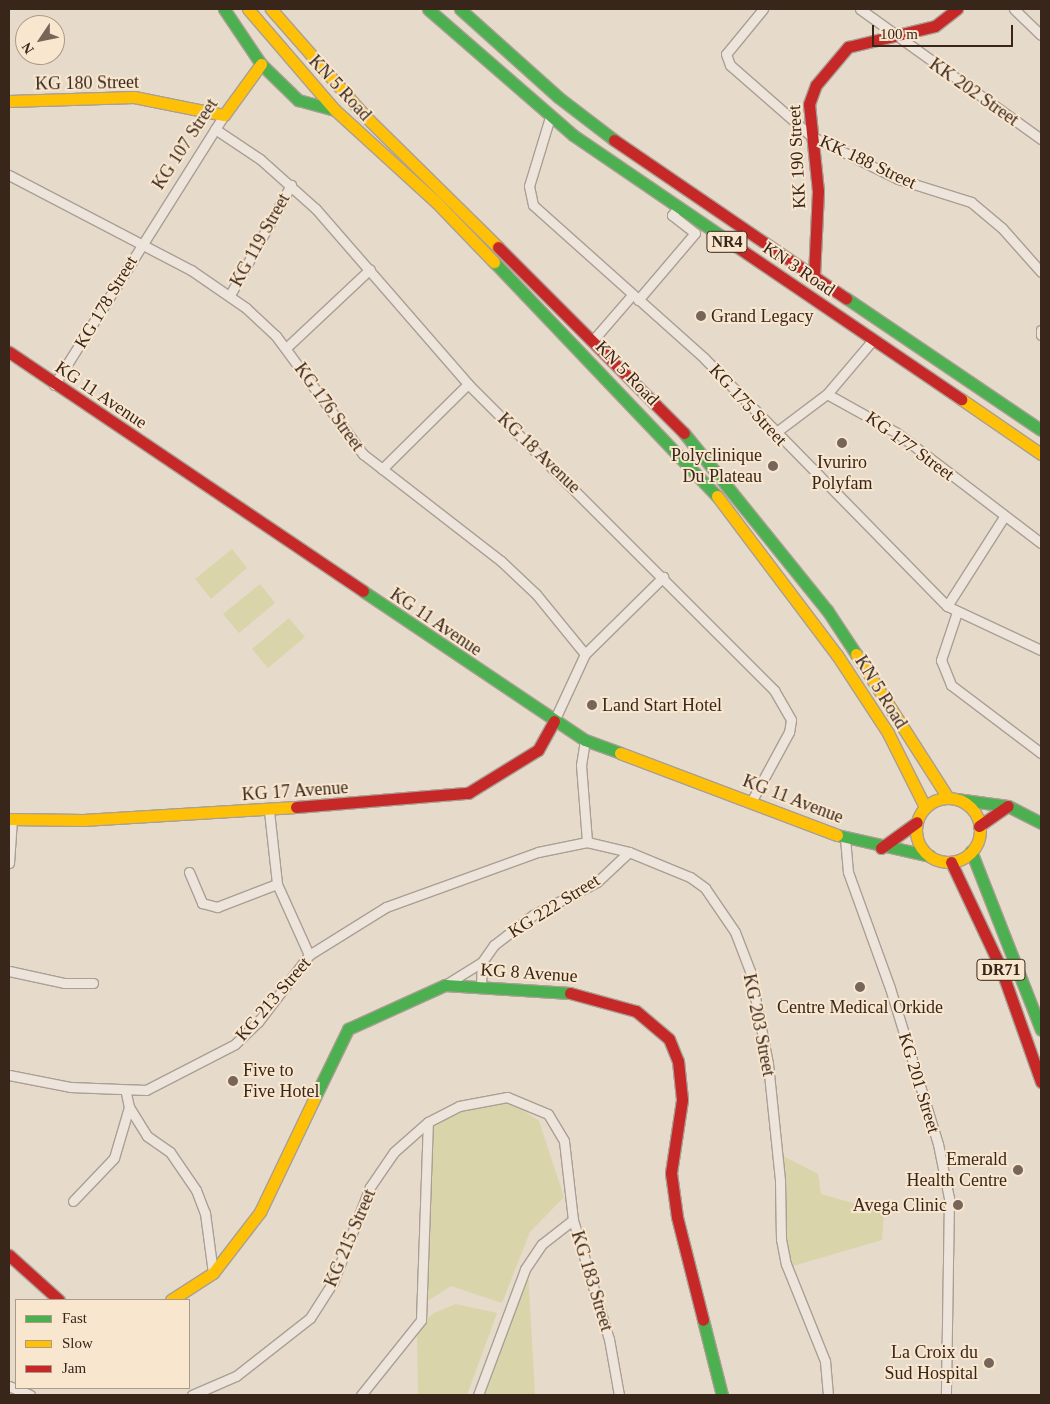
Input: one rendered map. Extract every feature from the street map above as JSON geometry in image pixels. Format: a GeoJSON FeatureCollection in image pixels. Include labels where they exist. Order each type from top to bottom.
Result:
{"type":"FeatureCollection","features":[{"type":"Feature","properties":{"kind":"main road"},"geometry":{"type":"LineString","coordinates":[[224,9],[260,64],[298,100],[335,110]]}},
{"type":"Feature","properties":{"kind":"main road","name":"KN 5 Road"},"geometry":{"type":"LineString","coordinates":[[248,9],[335,110],[435,201],[718,497],[837,655],[888,733],[925,807]]}},
{"type":"Feature","properties":{"kind":"main road","name":"KN 5 Road"},"geometry":{"type":"LineString","coordinates":[[271,9],[366,117],[662,407],[768,530],[869,669],[952,798]]}},
{"type":"Feature","properties":{"kind":"main road","name":"KN 3 Road"},"geometry":{"type":"LineString","coordinates":[[428,9],[550,117],[678,208],[1041,454]]}},
{"type":"Feature","properties":{"kind":"main road","name":"KN 3 Road"},"geometry":{"type":"LineString","coordinates":[[460,9],[562,101],[814,276],[1041,430]]}},
{"type":"Feature","properties":{"kind":"main road","name":"KK 190 Street"},"geometry":{"type":"LineString","coordinates":[[814,276],[818,190],[811,136],[812,94],[834,60],[864,40],[935,26],[957,9]]}},
{"type":"Feature","properties":{"kind":"main road","name":"KG 107 Street"},"geometry":{"type":"LineString","coordinates":[[224,115],[260,64]]}},
{"type":"Feature","properties":{"kind":"main road","name":"KG 180 Street"},"geometry":{"type":"LineString","coordinates":[[9,101],[134,97],[224,115]]}},
{"type":"Feature","properties":{"kind":"main road"},"geometry":{"type":"LineString","coordinates":[[550,117],[562,101]]}},
{"type":"Feature","properties":{"kind":"main road","name":"KG 11 Avenue"},"geometry":{"type":"LineString","coordinates":[[9,352],[54,385],[585,740],[845,838],[881,848],[930,856]]}},
{"type":"Feature","properties":{"kind":"main road","name":"KG 17 Avenue"},"geometry":{"type":"LineString","coordinates":[[10,819],[269,811],[468,793],[538,750],[554,721]]}},
{"type":"Feature","properties":{"kind":"main road"},"geometry":{"type":"LineString","coordinates":[[952,798],[972,809],[980,826]]}},
{"type":"Feature","properties":{"kind":"main road"},"geometry":{"type":"LineString","coordinates":[[881,848],[917,822],[925,807],[952,798],[1008,806],[1041,823]]}},
{"type":"Feature","properties":{"kind":"main road"},"geometry":{"type":"LineString","coordinates":[[917,822],[918,841],[930,856],[951,862],[971,851],[980,826],[1008,806]]}},
{"type":"Feature","properties":{"kind":"main road","name":"DR71"},"geometry":{"type":"LineString","coordinates":[[971,851],[1041,1030]]}},
{"type":"Feature","properties":{"kind":"main road","name":"DR71"},"geometry":{"type":"LineString","coordinates":[[951,862],[1000,966],[1041,1082]]}},
{"type":"Feature","properties":{"kind":"main road","name":"KG 8 Avenue"},"geometry":{"type":"LineString","coordinates":[[173,1299],[213,1273],[260,1212],[348,1029],[445,985],[565,991],[611,1000],[636,1011],[668,1039],[678,1061],[682,1100],[671,1173],[677,1216],[722,1395]]}},
{"type":"Feature","properties":{"kind":"main road"},"geometry":{"type":"LineString","coordinates":[[9,1255],[58,1299]]}},
{"type":"Feature","properties":{"kind":"street","name":"KK 188 Street"},"geometry":{"type":"LineString","coordinates":[[763,9],[726,54],[727,60],[811,136],[898,179],[971,202],[1002,228],[1041,272]]}},
{"type":"Feature","properties":{"kind":"street","name":"KK 202 Street"},"geometry":{"type":"LineString","coordinates":[[860,9],[1041,139]]}},
{"type":"Feature","properties":{"kind":"street"},"geometry":{"type":"LineString","coordinates":[[1014,9],[1041,35]]}},
{"type":"Feature","properties":{"kind":"street","name":"KG 107 Street"},"geometry":{"type":"LineString","coordinates":[[141,244],[224,115]]}},
{"type":"Feature","properties":{"kind":"street","name":"KG 175 Street"},"geometry":{"type":"LineString","coordinates":[[550,117],[528,196],[705,360],[775,434],[947,606],[1041,650]]}},
{"type":"Feature","properties":{"kind":"street","name":"KG 18 Avenue"},"geometry":{"type":"LineString","coordinates":[[215,128],[291,185],[370,269],[468,384],[663,577],[786,707],[789,732],[751,802]]}},
{"type":"Feature","properties":{"kind":"street","name":"KG 176 Street"},"geometry":{"type":"LineString","coordinates":[[9,175],[141,244],[230,295],[286,348],[344,431],[382,468],[501,561],[536,594],[584,654]]}},
{"type":"Feature","properties":{"kind":"street","name":"KG 119 Street"},"geometry":{"type":"LineString","coordinates":[[230,295],[291,185]]}},
{"type":"Feature","properties":{"kind":"street"},"geometry":{"type":"LineString","coordinates":[[594,339],[695,233],[672,216],[678,208]]}},
{"type":"Feature","properties":{"kind":"street","name":"KG 178 Street"},"geometry":{"type":"LineString","coordinates":[[54,385],[141,244]]}},
{"type":"Feature","properties":{"kind":"street"},"geometry":{"type":"LineString","coordinates":[[286,348],[370,269]]}},
{"type":"Feature","properties":{"kind":"street"},"geometry":{"type":"LineString","coordinates":[[775,434],[827,394],[872,340]]}},
{"type":"Feature","properties":{"kind":"street"},"geometry":{"type":"LineString","coordinates":[[382,468],[468,384]]}},
{"type":"Feature","properties":{"kind":"street","name":"KG 177 Street"},"geometry":{"type":"LineString","coordinates":[[827,394],[897,433],[1004,517],[1041,543]]}},
{"type":"Feature","properties":{"kind":"street"},"geometry":{"type":"LineString","coordinates":[[947,606],[1004,517]]}},
{"type":"Feature","properties":{"kind":"street"},"geometry":{"type":"LineString","coordinates":[[554,721],[584,654],[663,577]]}},
{"type":"Feature","properties":{"kind":"street"},"geometry":{"type":"LineString","coordinates":[[957,612],[941,660],[951,685],[1041,753]]}},
{"type":"Feature","properties":{"kind":"street"},"geometry":{"type":"LineString","coordinates":[[585,740],[581,764],[587,842]]}},
{"type":"Feature","properties":{"kind":"street"},"geometry":{"type":"LineString","coordinates":[[269,811],[276,884],[309,955]]}},
{"type":"Feature","properties":{"kind":"street"},"geometry":{"type":"LineString","coordinates":[[9,863],[10,819]]}},
{"type":"Feature","properties":{"kind":"street","name":"KG 201 Street"},"geometry":{"type":"LineString","coordinates":[[845,838],[848,872],[890,988],[938,1144],[949,1198],[946,1395]]}},
{"type":"Feature","properties":{"kind":"street","name":"KG 203 Street"},"geometry":{"type":"LineString","coordinates":[[587,842],[629,852],[690,877],[705,888],[735,932],[750,971],[768,1064],[780,1181],[781,1240],[786,1264],[825,1361],[828,1395]]}},
{"type":"Feature","properties":{"kind":"street","name":"KG 213 Street"},"geometry":{"type":"LineString","coordinates":[[9,1075],[126,1093],[165,1083],[235,1044],[258,1022],[309,955],[386,906],[538,852],[587,842]]}},
{"type":"Feature","properties":{"kind":"street","name":"KG 222 Street"},"geometry":{"type":"LineString","coordinates":[[445,985],[482,962],[513,929],[597,882],[629,852]]}},
{"type":"Feature","properties":{"kind":"street"},"geometry":{"type":"LineString","coordinates":[[189,872],[198,896],[206,905],[217,906],[276,884]]}},
{"type":"Feature","properties":{"kind":"street"},"geometry":{"type":"LineString","coordinates":[[481,988],[482,962]]}},
{"type":"Feature","properties":{"kind":"street"},"geometry":{"type":"LineString","coordinates":[[9,971],[64,983],[93,983]]}},
{"type":"Feature","properties":{"kind":"street"},"geometry":{"type":"LineString","coordinates":[[74,1201],[114,1158],[128,1107],[126,1093]]}},
{"type":"Feature","properties":{"kind":"street","name":"KG 215 Street"},"geometry":{"type":"LineString","coordinates":[[192,1395],[236,1376],[310,1318],[333,1282],[370,1187],[394,1152],[428,1122],[459,1106],[507,1097],[548,1114],[564,1142],[574,1220]]}},
{"type":"Feature","properties":{"kind":"street"},"geometry":{"type":"LineString","coordinates":[[128,1107],[147,1136],[170,1152],[196,1190],[205,1213],[213,1273]]}},
{"type":"Feature","properties":{"kind":"street"},"geometry":{"type":"LineString","coordinates":[[361,1395],[421,1320],[428,1122]]}},
{"type":"Feature","properties":{"kind":"street","name":"KG 183 Street"},"geometry":{"type":"LineString","coordinates":[[478,1395],[525,1269],[542,1244],[574,1220],[609,1338],[619,1395]]}},
{"type":"Feature","properties":{"kind":"street"},"geometry":{"type":"LineString","coordinates":[[16,1389],[30,1395]]}},
{"type":"Feature","properties":{"kind":"shaded area"},"geometry":{"type":"Polygon","coordinates":[[[232,549],[247,568],[211,599],[195,579],[232,549]]]}},
{"type":"Feature","properties":{"kind":"shaded area"},"geometry":{"type":"Polygon","coordinates":[[[260,584],[275,603],[239,633],[223,614],[260,584]]]}},
{"type":"Feature","properties":{"kind":"shaded area"},"geometry":{"type":"Polygon","coordinates":[[[289,618],[305,637],[268,668],[252,649],[289,618]]]}},
{"type":"Feature","properties":{"kind":"shaded area"},"geometry":{"type":"Polygon","coordinates":[[[500,1095],[539,1121],[564,1197],[530,1232],[502,1303],[451,1286],[426,1302],[424,1125],[500,1095]]]}},
{"type":"Feature","properties":{"kind":"shaded area"},"geometry":{"type":"Polygon","coordinates":[[[783,1156],[818,1174],[821,1194],[884,1212],[882,1240],[793,1266],[784,1243],[783,1156]]]}},
{"type":"Feature","properties":{"kind":"shaded area"},"geometry":{"type":"Polygon","coordinates":[[[528,1271],[535,1395],[485,1395],[526,1281],[528,1271]]]}},
{"type":"Feature","properties":{"kind":"shaded area"},"geometry":{"type":"Polygon","coordinates":[[[456,1304],[497,1313],[467,1395],[418,1395],[417,1327],[434,1313],[456,1304]]]}},
{"type":"Feature","properties":{"kind":"traffic: fast"},"geometry":{"type":"LineString","coordinates":[[224,9],[261,64],[298,100],[335,110]]}},
{"type":"Feature","properties":{"kind":"traffic: fast"},"geometry":{"type":"LineString","coordinates":[[428,9],[573,135],[724,238]]}},
{"type":"Feature","properties":{"kind":"traffic: fast"},"geometry":{"type":"LineString","coordinates":[[460,9],[558,97],[614,140]]}},
{"type":"Feature","properties":{"kind":"traffic: fast"},"geometry":{"type":"LineString","coordinates":[[494,262],[717,496]]}},
{"type":"Feature","properties":{"kind":"traffic: fast"},"geometry":{"type":"LineString","coordinates":[[846,298],[1041,430]]}},
{"type":"Feature","properties":{"kind":"traffic: fast"},"geometry":{"type":"LineString","coordinates":[[684,433],[827,610],[856,654]]}},
{"type":"Feature","properties":{"kind":"traffic: fast"},"geometry":{"type":"LineString","coordinates":[[363,591],[585,740],[620,753]]}},
{"type":"Feature","properties":{"kind":"traffic: fast"},"geometry":{"type":"LineString","coordinates":[[956,799],[1008,806],[1041,823]]}},
{"type":"Feature","properties":{"kind":"traffic: fast"},"geometry":{"type":"LineString","coordinates":[[837,835],[930,856]]}},
{"type":"Feature","properties":{"kind":"traffic: fast"},"geometry":{"type":"LineString","coordinates":[[971,851],[1041,1030]]}},
{"type":"Feature","properties":{"kind":"traffic: fast"},"geometry":{"type":"LineString","coordinates":[[315,1097],[348,1029],[445,985],[570,993]]}},
{"type":"Feature","properties":{"kind":"traffic: fast"},"geometry":{"type":"LineString","coordinates":[[703,1320],[722,1395]]}},
{"type":"Feature","properties":{"kind":"traffic: slow"},"geometry":{"type":"LineString","coordinates":[[248,9],[335,110],[435,201],[494,262]]}},
{"type":"Feature","properties":{"kind":"traffic: slow"},"geometry":{"type":"LineString","coordinates":[[271,9],[366,117],[498,247]]}},
{"type":"Feature","properties":{"kind":"traffic: slow"},"geometry":{"type":"LineString","coordinates":[[9,101],[134,97],[224,115],[261,64]]}},
{"type":"Feature","properties":{"kind":"traffic: slow"},"geometry":{"type":"LineString","coordinates":[[961,399],[1041,454]]}},
{"type":"Feature","properties":{"kind":"traffic: slow"},"geometry":{"type":"LineString","coordinates":[[717,496],[837,655],[888,733],[925,807]]}},
{"type":"Feature","properties":{"kind":"traffic: slow"},"geometry":{"type":"LineString","coordinates":[[856,654],[948,798]]}},
{"type":"Feature","properties":{"kind":"traffic: slow"},"geometry":{"type":"LineString","coordinates":[[620,753],[837,835]]}},
{"type":"Feature","properties":{"kind":"traffic: slow"},"geometry":{"type":"LineString","coordinates":[[948,798],[966,804],[974,812],[980,830],[974,848],[966,856],[948,862],[930,856],[922,848],[916,830],[922,812],[930,804],[948,798]]}},
{"type":"Feature","properties":{"kind":"traffic: slow"},"geometry":{"type":"LineString","coordinates":[[9,819],[83,820],[296,807]]}},
{"type":"Feature","properties":{"kind":"traffic: slow"},"geometry":{"type":"LineString","coordinates":[[173,1299],[213,1273],[260,1212],[315,1097]]}},
{"type":"Feature","properties":{"kind":"traffic: jam"},"geometry":{"type":"LineString","coordinates":[[814,276],[818,191],[809,104],[816,85],[848,47],[935,26],[957,9]]}},
{"type":"Feature","properties":{"kind":"traffic: jam"},"geometry":{"type":"LineString","coordinates":[[614,140],[846,298]]}},
{"type":"Feature","properties":{"kind":"traffic: jam"},"geometry":{"type":"LineString","coordinates":[[724,238],[961,399]]}},
{"type":"Feature","properties":{"kind":"traffic: jam"},"geometry":{"type":"LineString","coordinates":[[498,247],[684,433]]}},
{"type":"Feature","properties":{"kind":"traffic: jam"},"geometry":{"type":"LineString","coordinates":[[9,352],[363,591]]}},
{"type":"Feature","properties":{"kind":"traffic: jam"},"geometry":{"type":"LineString","coordinates":[[296,807],[468,793],[538,750],[554,721]]}},
{"type":"Feature","properties":{"kind":"traffic: jam"},"geometry":{"type":"LineString","coordinates":[[979,826],[1008,806]]}},
{"type":"Feature","properties":{"kind":"traffic: jam"},"geometry":{"type":"LineString","coordinates":[[881,848],[917,822]]}},
{"type":"Feature","properties":{"kind":"traffic: jam"},"geometry":{"type":"LineString","coordinates":[[951,862],[1000,966],[1041,1082]]}},
{"type":"Feature","properties":{"kind":"traffic: jam"},"geometry":{"type":"LineString","coordinates":[[570,993],[636,1011],[669,1039],[678,1061],[682,1100],[671,1173],[677,1217],[703,1320]]}},
{"type":"Feature","properties":{"kind":"traffic: jam"},"geometry":{"type":"LineString","coordinates":[[9,1255],[58,1299]]}},
{"type":"Feature","properties":{"kind":"place","name":"Grand Legacy"},"geometry":{"type":"Point","coordinates":[701,316]}},
{"type":"Feature","properties":{"kind":"place","name":"Ivuriro Polyfam"},"geometry":{"type":"Point","coordinates":[842,443]}},
{"type":"Feature","properties":{"kind":"place","name":"Polyclinique Du Plateau"},"geometry":{"type":"Point","coordinates":[773,466]}},
{"type":"Feature","properties":{"kind":"place","name":"Land Start Hotel"},"geometry":{"type":"Point","coordinates":[592,705]}},
{"type":"Feature","properties":{"kind":"place","name":"Centre Medical Orkide"},"geometry":{"type":"Point","coordinates":[860,987]}},
{"type":"Feature","properties":{"kind":"place","name":"Five to Five Hotel"},"geometry":{"type":"Point","coordinates":[233,1081]}},
{"type":"Feature","properties":{"kind":"place","name":"Emerald Health Centre"},"geometry":{"type":"Point","coordinates":[1018,1170]}},
{"type":"Feature","properties":{"kind":"place","name":"Avega Clinic"},"geometry":{"type":"Point","coordinates":[958,1205]}},
{"type":"Feature","properties":{"kind":"place","name":"La Croix du Sud Hospital"},"geometry":{"type":"Point","coordinates":[989,1363]}}]}
